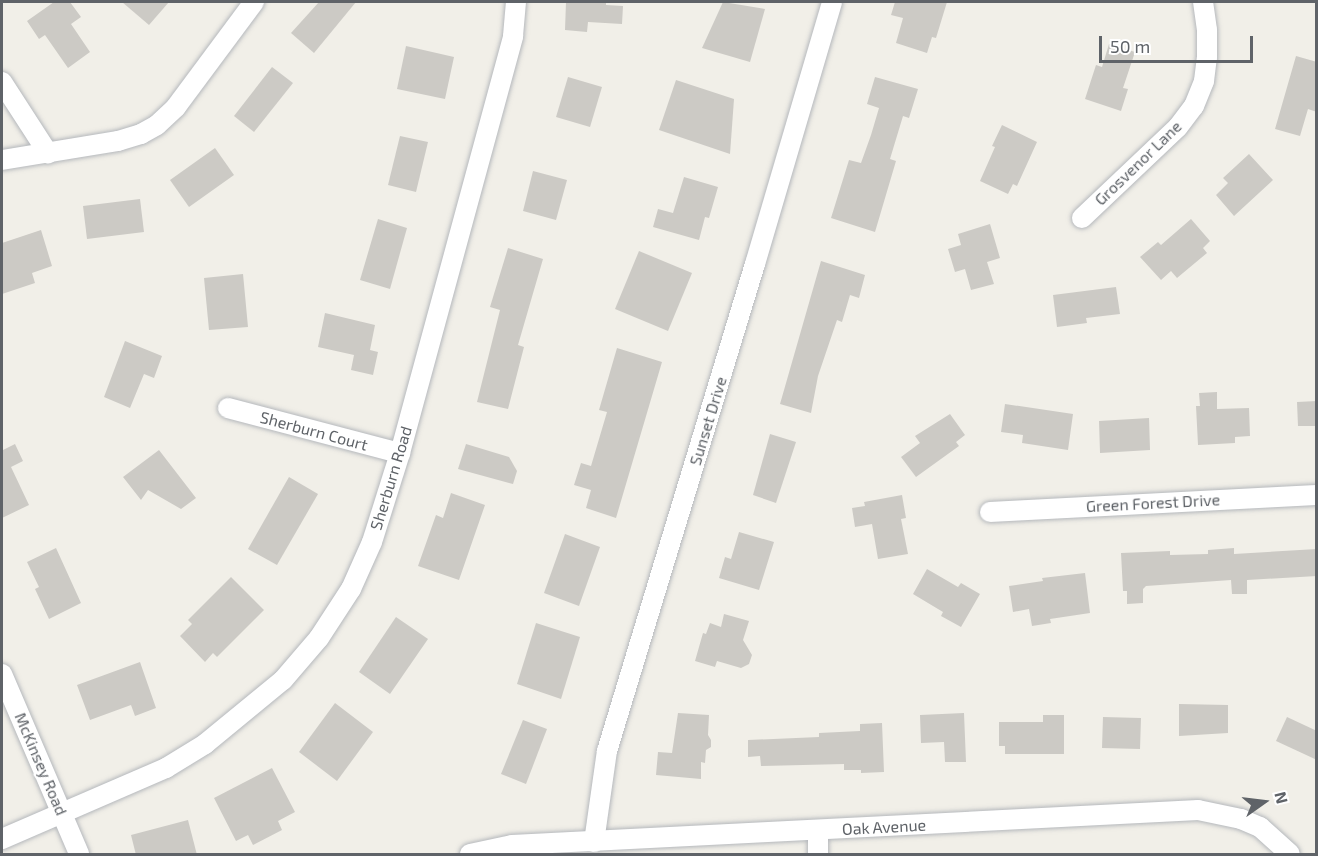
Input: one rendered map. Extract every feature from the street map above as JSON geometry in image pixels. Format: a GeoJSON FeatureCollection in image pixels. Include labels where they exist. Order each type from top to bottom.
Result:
{"type":"FeatureCollection","features":[{"type":"Feature","properties":{"kind":"street"},"geometry":{"type":"LineString","coordinates":[[2,160],[118,141],[141,134],[157,125],[176,107],[254,2]]}},
{"type":"Feature","properties":{"kind":"street","name":"Sherburn Road"},"geometry":{"type":"LineString","coordinates":[[2,839],[166,768],[237,720],[283,680],[319,638],[351,589],[372,542],[400,453],[513,36],[516,2]]}},
{"type":"Feature","properties":{"kind":"street","name":"Sunset Drive"},"geometry":{"type":"LineString","coordinates":[[594,842],[607,751],[832,2]]}},
{"type":"Feature","properties":{"kind":"street","name":"Grosvenor Lane"},"geometry":{"type":"LineString","coordinates":[[1082,218],[1178,127],[1194,106],[1204,81],[1207,58],[1207,30],[1203,2]]}},
{"type":"Feature","properties":{"kind":"street"},"geometry":{"type":"LineString","coordinates":[[2,82],[48,153]]}},
{"type":"Feature","properties":{"kind":"street","name":"Sherburn Court"},"geometry":{"type":"LineString","coordinates":[[228,408],[400,453]]}},
{"type":"Feature","properties":{"kind":"street","name":"Green Forest Drive"},"geometry":{"type":"LineString","coordinates":[[990,512],[1317,495]]}},
{"type":"Feature","properties":{"kind":"street","name":"McKinsey Road"},"geometry":{"type":"LineString","coordinates":[[2,674],[79,855]]}},
{"type":"Feature","properties":{"kind":"street","name":"Oak Avenue"},"geometry":{"type":"LineString","coordinates":[[470,855],[512,845],[1198,810],[1241,819],[1260,827],[1288,853]]}},
{"type":"Feature","properties":{"kind":"street"},"geometry":{"type":"LineString","coordinates":[[818,830],[818,855]]}},
{"type":"Feature","properties":{"kind":"building"},"geometry":{"type":"Polygon","coordinates":[[[54,2],[70,2],[81,17],[71,24],[90,52],[68,68],[45,35],[39,39],[27,21],[54,2]]]}},
{"type":"Feature","properties":{"kind":"building"},"geometry":{"type":"Polygon","coordinates":[[[122,2],[169,2],[149,25],[122,2]]]}},
{"type":"Feature","properties":{"kind":"building"},"geometry":{"type":"Polygon","coordinates":[[[319,2],[356,2],[314,53],[291,33],[319,2]]]}},
{"type":"Feature","properties":{"kind":"building"},"geometry":{"type":"Polygon","coordinates":[[[566,2],[606,2],[606,5],[623,6],[622,24],[588,22],[587,32],[565,30],[566,2]]]}},
{"type":"Feature","properties":{"kind":"building"},"geometry":{"type":"Polygon","coordinates":[[[723,2],[765,9],[750,62],[702,48],[723,2]]]}},
{"type":"Feature","properties":{"kind":"building"},"geometry":{"type":"Polygon","coordinates":[[[895,2],[947,2],[936,38],[932,37],[927,53],[896,43],[903,18],[891,15],[895,2]]]}},
{"type":"Feature","properties":{"kind":"building"},"geometry":{"type":"Polygon","coordinates":[[[1109,44],[1135,52],[1123,88],[1128,89],[1121,111],[1085,99],[1096,65],[1102,67],[1109,44]]]}},
{"type":"Feature","properties":{"kind":"building"},"geometry":{"type":"Polygon","coordinates":[[[406,46],[454,57],[445,99],[397,89],[406,46]]]}},
{"type":"Feature","properties":{"kind":"building"},"geometry":{"type":"Polygon","coordinates":[[[1296,56],[1317,62],[1317,112],[1308,109],[1300,136],[1275,129],[1296,56]]]}},
{"type":"Feature","properties":{"kind":"building"},"geometry":{"type":"Polygon","coordinates":[[[272,67],[293,83],[254,132],[234,116],[272,67]]]}},
{"type":"Feature","properties":{"kind":"building"},"geometry":{"type":"Polygon","coordinates":[[[568,77],[602,87],[590,127],[556,117],[568,77]]]}},
{"type":"Feature","properties":{"kind":"building"},"geometry":{"type":"Polygon","coordinates":[[[875,77],[918,89],[909,118],[903,116],[890,159],[896,161],[875,232],[831,218],[849,160],[861,163],[871,135],[879,108],[867,104],[875,77]]]}},
{"type":"Feature","properties":{"kind":"building"},"geometry":{"type":"Polygon","coordinates":[[[676,80],[734,99],[730,154],[659,130],[676,80]]]}},
{"type":"Feature","properties":{"kind":"building"},"geometry":{"type":"Polygon","coordinates":[[[1002,125],[1037,142],[1017,186],[1013,184],[1008,194],[980,181],[1002,125]]]}},
{"type":"Feature","properties":{"kind":"building"},"geometry":{"type":"Polygon","coordinates":[[[400,136],[428,142],[416,192],[388,185],[400,136]]]}},
{"type":"Feature","properties":{"kind":"building"},"geometry":{"type":"Polygon","coordinates":[[[215,148],[234,175],[189,207],[170,180],[215,148]]]}},
{"type":"Feature","properties":{"kind":"building"},"geometry":{"type":"Polygon","coordinates":[[[1249,154],[1273,180],[1234,216],[1216,195],[1228,183],[1223,178],[1249,154]]]}},
{"type":"Feature","properties":{"kind":"building"},"geometry":{"type":"Polygon","coordinates":[[[533,171],[567,180],[556,220],[523,211],[533,171]]]}},
{"type":"Feature","properties":{"kind":"building"},"geometry":{"type":"Polygon","coordinates":[[[684,177],[718,187],[709,218],[705,217],[699,240],[653,227],[658,209],[673,213],[684,177]]]}},
{"type":"Feature","properties":{"kind":"building"},"geometry":{"type":"Polygon","coordinates":[[[140,199],[144,232],[87,239],[83,206],[140,199]]]}},
{"type":"Feature","properties":{"kind":"building"},"geometry":{"type":"Polygon","coordinates":[[[378,219],[407,228],[390,289],[360,280],[378,219]]]}},
{"type":"Feature","properties":{"kind":"building"},"geometry":{"type":"Polygon","coordinates":[[[1191,219],[1210,241],[1203,248],[1207,253],[1177,278],[1171,271],[1161,280],[1140,257],[1158,242],[1161,245],[1191,219]]]}},
{"type":"Feature","properties":{"kind":"building"},"geometry":{"type":"Polygon","coordinates":[[[990,224],[1000,258],[987,262],[994,284],[971,290],[965,269],[955,272],[948,249],[961,245],[958,234],[990,224]]]}},
{"type":"Feature","properties":{"kind":"building"},"geometry":{"type":"Polygon","coordinates":[[[41,230],[52,266],[32,273],[35,283],[2,294],[2,243],[41,230]]]}},
{"type":"Feature","properties":{"kind":"building"},"geometry":{"type":"Polygon","coordinates":[[[508,248],[543,259],[518,345],[524,347],[508,409],[477,402],[500,310],[490,307],[508,248]]]}},
{"type":"Feature","properties":{"kind":"building"},"geometry":{"type":"Polygon","coordinates":[[[639,251],[692,273],[668,331],[615,309],[639,251]]]}},
{"type":"Feature","properties":{"kind":"building"},"geometry":{"type":"Polygon","coordinates":[[[821,261],[865,275],[859,298],[850,295],[842,322],[837,320],[818,376],[811,413],[780,404],[821,261]]]}},
{"type":"Feature","properties":{"kind":"building"},"geometry":{"type":"Polygon","coordinates":[[[243,274],[248,327],[209,330],[204,278],[243,274]]]}},
{"type":"Feature","properties":{"kind":"building"},"geometry":{"type":"Polygon","coordinates":[[[1116,287],[1120,314],[1086,318],[1087,323],[1057,327],[1053,295],[1116,287]]]}},
{"type":"Feature","properties":{"kind":"building"},"geometry":{"type":"Polygon","coordinates":[[[325,313],[375,325],[370,350],[378,352],[373,375],[351,370],[354,355],[318,347],[325,313]]]}},
{"type":"Feature","properties":{"kind":"building"},"geometry":{"type":"Polygon","coordinates":[[[125,341],[162,356],[154,378],[144,374],[130,408],[104,397],[125,341]]]}},
{"type":"Feature","properties":{"kind":"building"},"geometry":{"type":"Polygon","coordinates":[[[617,348],[662,362],[616,518],[586,508],[591,490],[574,485],[581,463],[591,466],[607,412],[599,410],[617,348]]]}},
{"type":"Feature","properties":{"kind":"building"},"geometry":{"type":"Polygon","coordinates":[[[1217,392],[1217,409],[1249,408],[1250,436],[1235,437],[1235,443],[1198,445],[1196,406],[1200,406],[1199,393],[1217,392]]]}},
{"type":"Feature","properties":{"kind":"building"},"geometry":{"type":"Polygon","coordinates":[[[1317,401],[1317,426],[1298,426],[1297,402],[1317,401]]]}},
{"type":"Feature","properties":{"kind":"building"},"geometry":{"type":"Polygon","coordinates":[[[1005,404],[1073,414],[1068,450],[1022,443],[1023,435],[1001,432],[1005,404]]]}},
{"type":"Feature","properties":{"kind":"building"},"geometry":{"type":"Polygon","coordinates":[[[950,414],[965,435],[956,442],[959,446],[916,477],[901,457],[920,443],[915,436],[950,414]]]}},
{"type":"Feature","properties":{"kind":"building"},"geometry":{"type":"Polygon","coordinates":[[[1149,418],[1150,450],[1100,453],[1099,421],[1149,418]]]}},
{"type":"Feature","properties":{"kind":"building"},"geometry":{"type":"Polygon","coordinates":[[[770,434],[796,442],[776,503],[753,495],[770,434]]]}},
{"type":"Feature","properties":{"kind":"building"},"geometry":{"type":"Polygon","coordinates":[[[15,444],[23,461],[11,467],[29,505],[2,518],[2,446],[3,450],[15,444]]]}},
{"type":"Feature","properties":{"kind":"building"},"geometry":{"type":"Polygon","coordinates":[[[466,444],[509,457],[517,471],[513,484],[458,469],[466,444]]]}},
{"type":"Feature","properties":{"kind":"building"},"geometry":{"type":"Polygon","coordinates":[[[159,450],[196,498],[181,509],[148,490],[141,500],[123,477],[159,450]]]}},
{"type":"Feature","properties":{"kind":"building"},"geometry":{"type":"Polygon","coordinates":[[[289,477],[318,494],[277,565],[248,549],[289,477]]]}},
{"type":"Feature","properties":{"kind":"building"},"geometry":{"type":"Polygon","coordinates":[[[451,493],[485,505],[459,580],[418,566],[436,515],[443,518],[451,493]]]}},
{"type":"Feature","properties":{"kind":"building"},"geometry":{"type":"Polygon","coordinates":[[[902,495],[906,518],[901,519],[908,554],[878,559],[872,524],[855,527],[852,508],[865,506],[864,502],[902,495]]]}},
{"type":"Feature","properties":{"kind":"building"},"geometry":{"type":"Polygon","coordinates":[[[739,532],[774,542],[759,590],[719,578],[725,557],[731,559],[739,532]]]}},
{"type":"Feature","properties":{"kind":"building"},"geometry":{"type":"Polygon","coordinates":[[[565,534],[600,547],[579,606],[544,593],[565,534]]]}},
{"type":"Feature","properties":{"kind":"building"},"geometry":{"type":"Polygon","coordinates":[[[56,548],[81,603],[49,619],[35,589],[39,587],[27,562],[56,548]]]}},
{"type":"Feature","properties":{"kind":"building"},"geometry":{"type":"Polygon","coordinates":[[[1234,548],[1234,554],[1317,549],[1317,576],[1247,580],[1247,594],[1232,594],[1231,580],[1146,586],[1143,589],[1143,603],[1127,604],[1127,591],[1123,591],[1121,553],[1170,551],[1170,555],[1208,554],[1208,550],[1234,548]]]}},
{"type":"Feature","properties":{"kind":"building"},"geometry":{"type":"Polygon","coordinates":[[[927,569],[958,587],[961,583],[980,594],[961,627],[941,616],[943,612],[913,594],[927,569]]]}},
{"type":"Feature","properties":{"kind":"building"},"geometry":{"type":"Polygon","coordinates":[[[1085,573],[1090,613],[1050,619],[1051,623],[1032,626],[1029,609],[1013,612],[1009,586],[1043,581],[1042,578],[1085,573]]]}},
{"type":"Feature","properties":{"kind":"building"},"geometry":{"type":"Polygon","coordinates":[[[231,577],[264,610],[217,657],[213,653],[205,662],[180,636],[192,624],[188,620],[231,577]]]}},
{"type":"Feature","properties":{"kind":"building"},"geometry":{"type":"Polygon","coordinates":[[[724,614],[749,621],[743,640],[752,655],[749,664],[741,668],[717,661],[715,667],[695,661],[703,633],[706,634],[710,623],[721,627],[724,614]]]}},
{"type":"Feature","properties":{"kind":"building"},"geometry":{"type":"Polygon","coordinates":[[[396,617],[428,639],[390,694],[359,672],[396,617]]]}},
{"type":"Feature","properties":{"kind":"building"},"geometry":{"type":"Polygon","coordinates":[[[536,623],[580,637],[561,699],[517,684],[536,623]]]}},
{"type":"Feature","properties":{"kind":"building"},"geometry":{"type":"Polygon","coordinates":[[[140,662],[156,708],[135,716],[131,705],[90,720],[77,685],[140,662]]]}},
{"type":"Feature","properties":{"kind":"building"},"geometry":{"type":"Polygon","coordinates":[[[335,703],[373,732],[337,781],[299,752],[335,703]]]}},
{"type":"Feature","properties":{"kind":"building"},"geometry":{"type":"Polygon","coordinates":[[[1179,704],[1228,705],[1228,733],[1179,736],[1179,704]]]}},
{"type":"Feature","properties":{"kind":"building"},"geometry":{"type":"Polygon","coordinates":[[[678,713],[709,715],[708,735],[711,747],[706,750],[705,763],[701,762],[701,779],[656,775],[658,752],[672,753],[678,713]]]}},
{"type":"Feature","properties":{"kind":"building"},"geometry":{"type":"Polygon","coordinates":[[[964,713],[966,762],[945,762],[944,742],[921,743],[920,715],[964,713]]]}},
{"type":"Feature","properties":{"kind":"building"},"geometry":{"type":"Polygon","coordinates":[[[1043,715],[1064,715],[1064,754],[1005,754],[1005,746],[999,746],[999,722],[1043,722],[1043,715]]]}},
{"type":"Feature","properties":{"kind":"building"},"geometry":{"type":"Polygon","coordinates":[[[1103,717],[1141,718],[1140,749],[1102,748],[1103,717]]]}},
{"type":"Feature","properties":{"kind":"building"},"geometry":{"type":"Polygon","coordinates":[[[1287,717],[1317,731],[1317,760],[1276,741],[1287,717]]]}},
{"type":"Feature","properties":{"kind":"building"},"geometry":{"type":"Polygon","coordinates":[[[523,720],[547,729],[526,784],[501,774],[523,720]]]}},
{"type":"Feature","properties":{"kind":"building"},"geometry":{"type":"Polygon","coordinates":[[[882,723],[884,772],[861,773],[861,770],[844,770],[844,764],[761,766],[760,756],[748,757],[748,740],[819,737],[819,733],[860,731],[860,724],[882,723]]]}},
{"type":"Feature","properties":{"kind":"building"},"geometry":{"type":"Polygon","coordinates":[[[272,768],[295,812],[278,821],[282,830],[253,845],[248,835],[236,841],[214,798],[272,768]]]}},
{"type":"Feature","properties":{"kind":"building"},"geometry":{"type":"Polygon","coordinates":[[[188,820],[197,855],[136,855],[131,835],[188,820]]]}}]}
